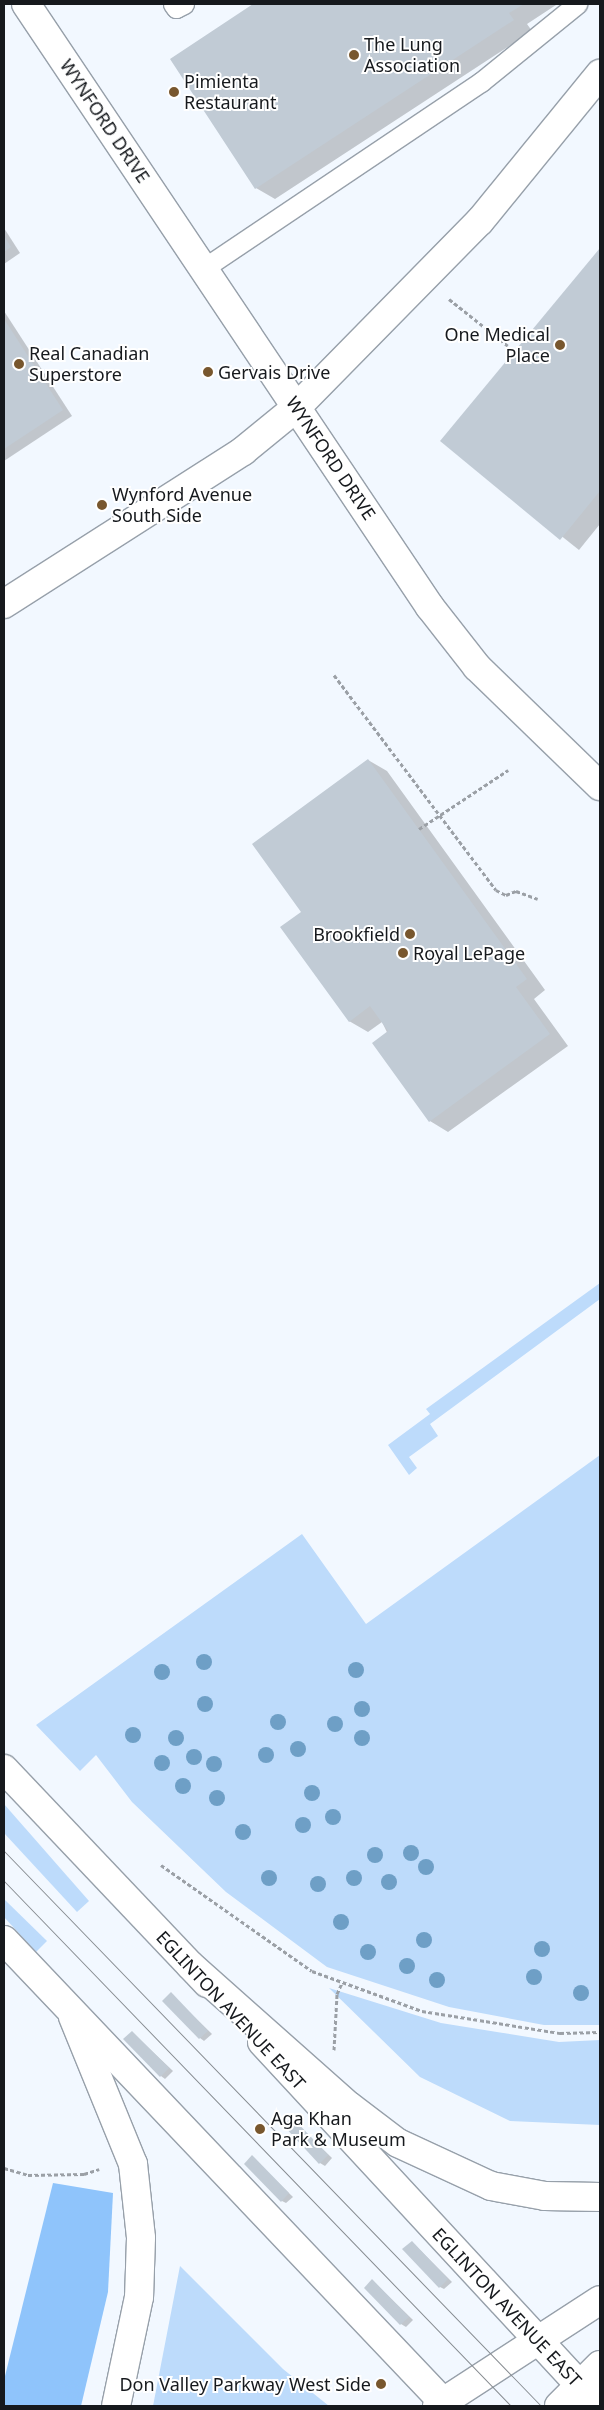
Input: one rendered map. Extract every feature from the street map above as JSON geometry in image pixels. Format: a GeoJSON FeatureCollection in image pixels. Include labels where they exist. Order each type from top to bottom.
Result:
{"type":"FeatureCollection","features":[{"type":"Feature","properties":{"kind":"main road","name":"WYNFORD DRIVE"},"geometry":{"type":"LineString","coordinates":[[26,4],[430,607],[478,667],[600,786]]}},
{"type":"Feature","properties":{"kind":"main road"},"geometry":{"type":"LineString","coordinates":[[4,604],[243,451],[296,408],[480,221],[600,74]]}},
{"type":"Feature","properties":{"kind":"main road","name":"EGLINTON AVENUE EAST"},"geometry":{"type":"LineString","coordinates":[[4,1769],[190,1965],[599,2406]]}},
{"type":"Feature","properties":{"kind":"main road"},"geometry":{"type":"LineString","coordinates":[[4,1940],[73,2017],[442,2405],[600,2300]]}},
{"type":"Feature","properties":{"kind":"main road"},"geometry":{"type":"LineString","coordinates":[[190,1965],[349,2106],[398,2143],[491,2186],[544,2196],[600,2197]]}},
{"type":"Feature","properties":{"kind":"main road"},"geometry":{"type":"LineString","coordinates":[[73,2017],[133,2164],[141,2238],[139,2297],[116,2406]]}},
{"type":"Feature","properties":{"kind":"main road"},"geometry":{"type":"LineString","coordinates":[[559,2406],[600,2365]]}},
{"type":"Feature","properties":{"kind":"lane"},"geometry":{"type":"LineString","coordinates":[[174,4],[176,8],[184,4]]}},
{"type":"Feature","properties":{"kind":"lane"},"geometry":{"type":"LineString","coordinates":[[204,268],[481,82],[578,4]]}},
{"type":"Feature","properties":{"kind":"path"},"geometry":{"type":"LineString","coordinates":[[448,299],[508,346]]}},
{"type":"Feature","properties":{"kind":"path"},"geometry":{"type":"LineString","coordinates":[[334,675],[496,890],[506,895],[516,891],[538,899]]}},
{"type":"Feature","properties":{"kind":"path"},"geometry":{"type":"LineString","coordinates":[[419,829],[508,770]]}},
{"type":"Feature","properties":{"kind":"path"},"geometry":{"type":"LineString","coordinates":[[161,1865],[312,1971],[422,2011],[560,2033],[600,2032]]}},
{"type":"Feature","properties":{"kind":"path"},"geometry":{"type":"LineString","coordinates":[[334,2056],[337,1994],[342,1982]]}},
{"type":"Feature","properties":{"kind":"path"},"geometry":{"type":"LineString","coordinates":[[4,2168],[28,2175],[84,2174],[99,2169]]}},
{"type":"Feature","properties":{"kind":"shaded area"},"geometry":{"type":"Polygon","coordinates":[[[600,1283],[600,1299],[430,1424],[438,1436],[409,1457],[417,1468],[409,1475],[388,1445],[430,1414],[426,1409],[600,1283]]]}},
{"type":"Feature","properties":{"kind":"shaded area"},"geometry":{"type":"Polygon","coordinates":[[[600,1455],[600,2025],[544,2025],[449,2007],[327,1967],[226,1892],[132,1802],[96,1755],[80,1771],[36,1725],[302,1534],[366,1624],[600,1455]]]}},
{"type":"Feature","properties":{"kind":"shaded area"},"geometry":{"type":"Polygon","coordinates":[[[4,1804],[89,1901],[77,1912],[4,1833],[4,1804]]]}},
{"type":"Feature","properties":{"kind":"shaded area"},"geometry":{"type":"Polygon","coordinates":[[[4,1899],[47,1941],[36,1952],[4,1917],[4,1899]]]}},
{"type":"Feature","properties":{"kind":"shaded area"},"geometry":{"type":"Polygon","coordinates":[[[329,1988],[441,2023],[559,2042],[600,2040],[600,2125],[510,2121],[420,2077],[329,1988]]]}},
{"type":"Feature","properties":{"kind":"shaded area"},"geometry":{"type":"Polygon","coordinates":[[[53,2183],[113,2193],[108,2292],[81,2406],[4,2406],[4,2380],[53,2183]]]}},
{"type":"Feature","properties":{"kind":"shaded area"},"geometry":{"type":"Polygon","coordinates":[[[180,2266],[283,2369],[329,2406],[153,2406],[180,2266]]]}},
{"type":"Feature","properties":{"kind":"building"},"geometry":{"type":"Polygon","coordinates":[[[253,4],[524,4],[509,13],[514,20],[255,189],[170,59],[253,4]]]}},
{"type":"Feature","properties":{"kind":"building"},"geometry":{"type":"Polygon","coordinates":[[[4,236],[11,247],[4,252],[4,236]]]}},
{"type":"Feature","properties":{"kind":"building","name":"One Medical Place"},"geometry":{"type":"Polygon","coordinates":[[[600,248],[600,491],[560,540],[440,441],[600,248]]]}},
{"type":"Feature","properties":{"kind":"building","name":"Real Canadian Superstore"},"geometry":{"type":"Polygon","coordinates":[[[4,319],[63,410],[4,449],[4,319]]]}},
{"type":"Feature","properties":{"kind":"building","name":"Royal LePage"},"geometry":{"type":"Polygon","coordinates":[[[368,759],[527,979],[516,987],[550,1034],[429,1122],[372,1043],[388,1031],[370,1006],[349,1022],[280,927],[301,912],[252,844],[368,759]]]}},
{"type":"Feature","properties":{"kind":"building"},"geometry":{"type":"Polygon","coordinates":[[[171,1992],[208,2031],[199,2039],[162,2001],[171,1992]]]}},
{"type":"Feature","properties":{"kind":"building"},"geometry":{"type":"Polygon","coordinates":[[[132,2031],[169,2068],[160,2077],[123,2039],[132,2031]]]}},
{"type":"Feature","properties":{"kind":"building"},"geometry":{"type":"Polygon","coordinates":[[[292,2117],[328,2155],[319,2164],[283,2125],[292,2117]]]}},
{"type":"Feature","properties":{"kind":"building"},"geometry":{"type":"Polygon","coordinates":[[[252,2155],[289,2193],[281,2202],[244,2164],[252,2155]]]}},
{"type":"Feature","properties":{"kind":"building"},"geometry":{"type":"Polygon","coordinates":[[[412,2241],[448,2279],[439,2288],[402,2249],[412,2241]]]}},
{"type":"Feature","properties":{"kind":"building"},"geometry":{"type":"Polygon","coordinates":[[[372,2279],[409,2317],[400,2325],[364,2288],[372,2279]]]}},
{"type":"Feature","properties":{"kind":"tram line"},"geometry":{"type":"LineString","coordinates":[[4,1851],[541,2406]]}},
{"type":"Feature","properties":{"kind":"tram line"},"geometry":{"type":"LineString","coordinates":[[4,1881],[511,2406]]}},
{"type":"Feature","properties":{"kind":"place","name":"The Lung Association"},"geometry":{"type":"Point","coordinates":[354,55]}},
{"type":"Feature","properties":{"kind":"place","name":"Pimienta Restaurant"},"geometry":{"type":"Point","coordinates":[174,92]}},
{"type":"Feature","properties":{"kind":"place","name":"One Medical Place"},"geometry":{"type":"Point","coordinates":[560,345]}},
{"type":"Feature","properties":{"kind":"place","name":"Real Canadian Superstore"},"geometry":{"type":"Point","coordinates":[19,364]}},
{"type":"Feature","properties":{"kind":"place","name":"Gervais Drive"},"geometry":{"type":"Point","coordinates":[208,372]}},
{"type":"Feature","properties":{"kind":"place","name":"Wynford Avenue South Side"},"geometry":{"type":"Point","coordinates":[102,505]}},
{"type":"Feature","properties":{"kind":"place","name":"Brookfield"},"geometry":{"type":"Point","coordinates":[410,934]}},
{"type":"Feature","properties":{"kind":"place","name":"Royal LePage"},"geometry":{"type":"Point","coordinates":[403,953]}},
{"type":"Feature","properties":{"kind":"place","name":"Aga Khan Park & Museum"},"geometry":{"type":"Point","coordinates":[260,2129]}},
{"type":"Feature","properties":{"kind":"place","name":"Don Valley Parkway West Side"},"geometry":{"type":"Point","coordinates":[381,2384]}}]}
